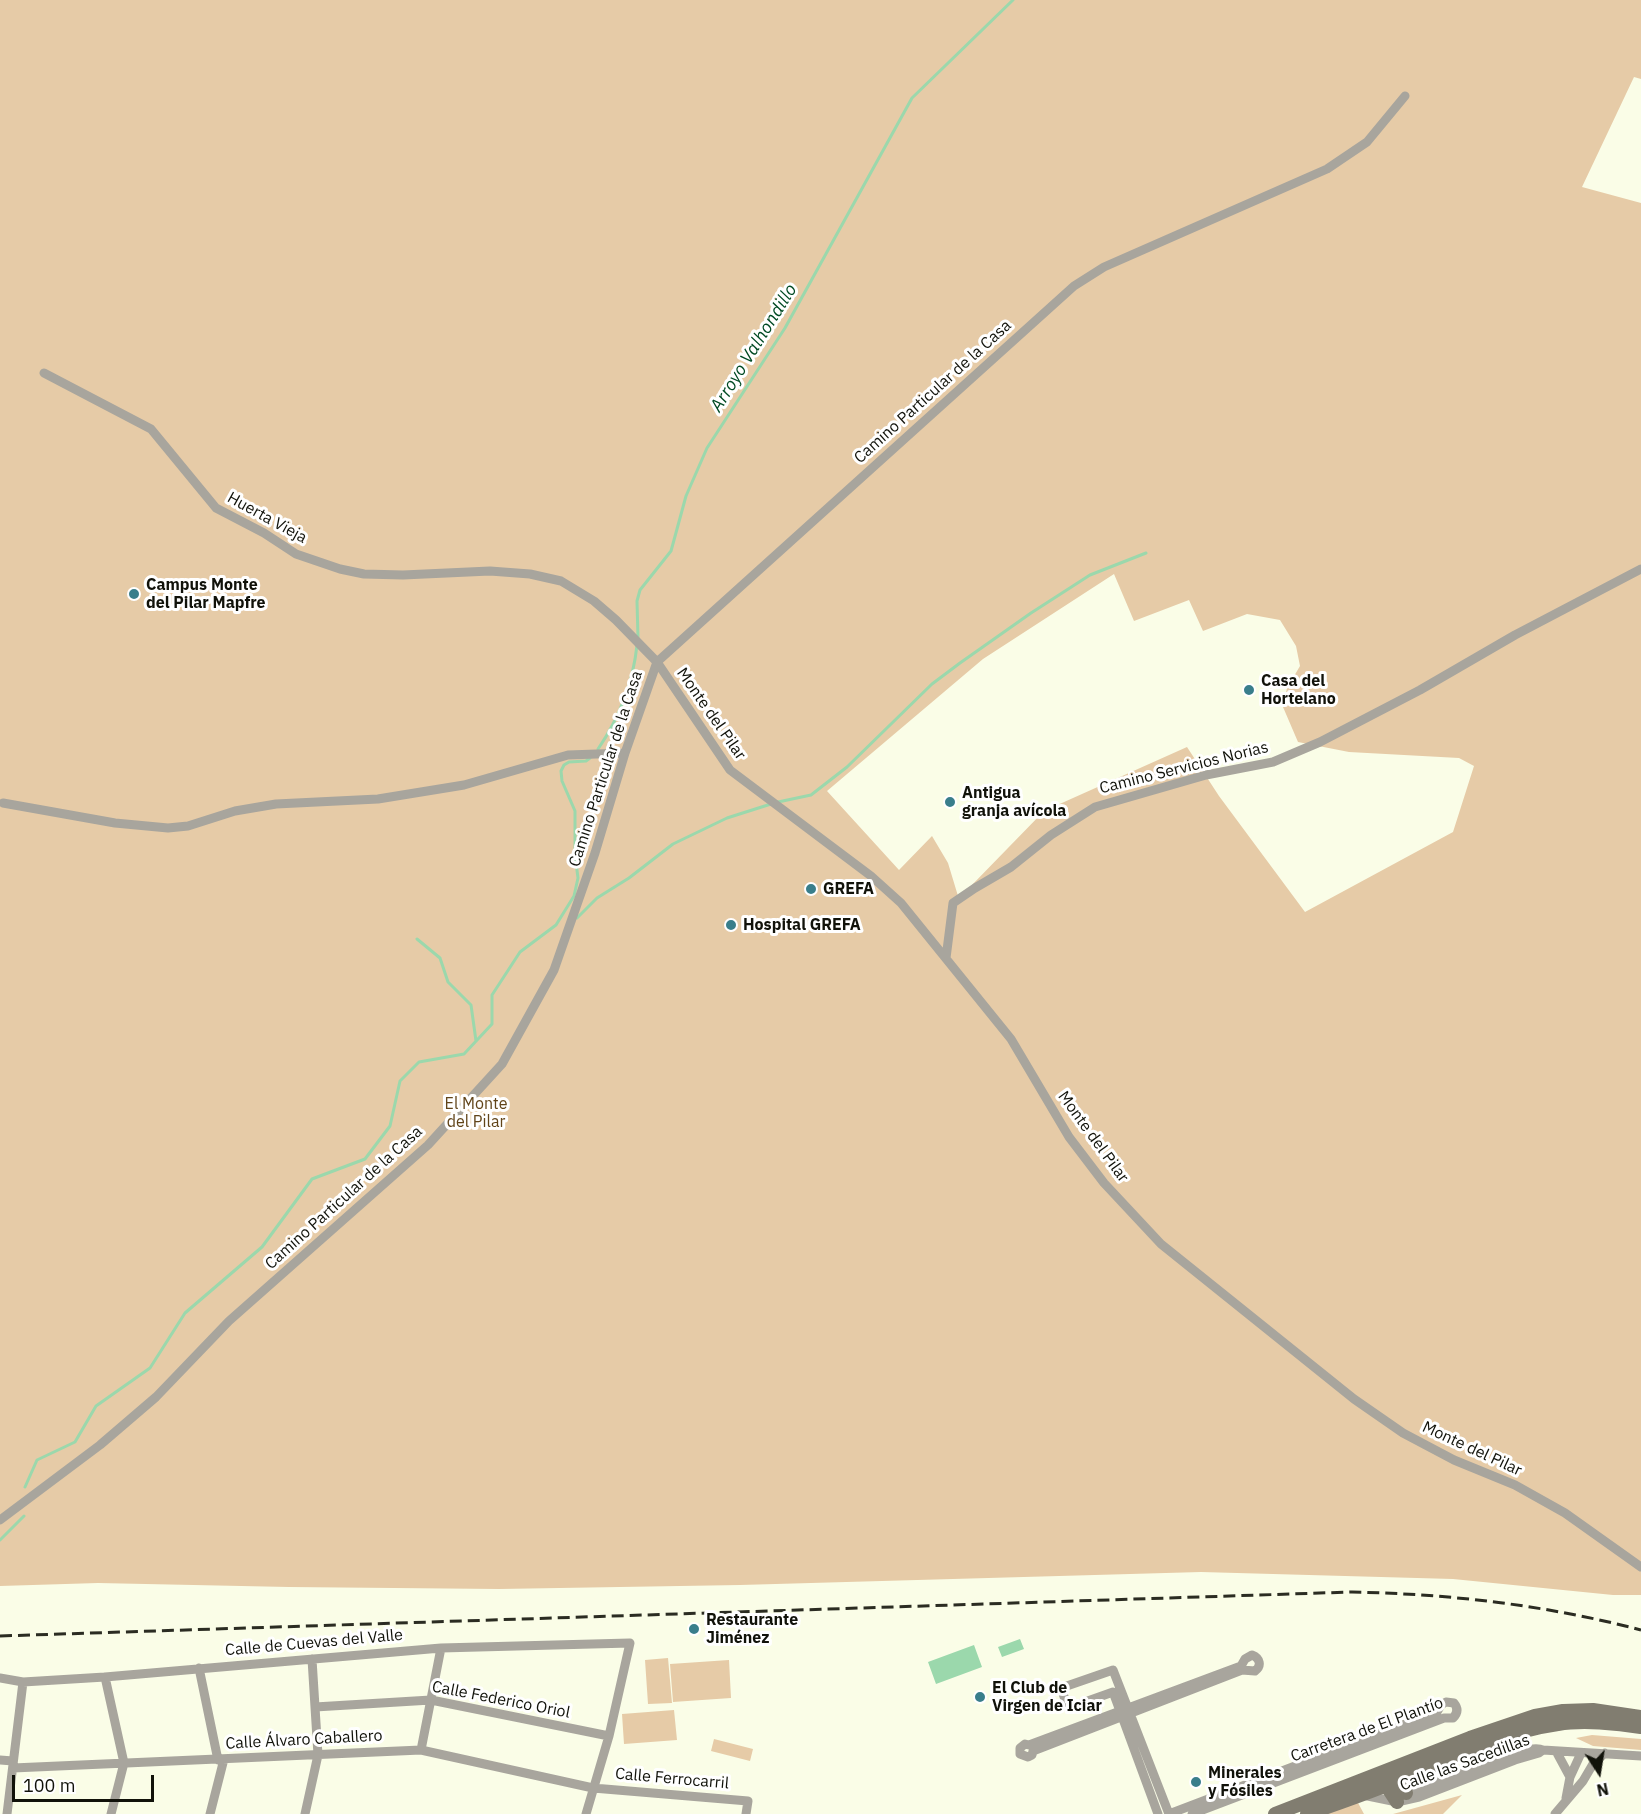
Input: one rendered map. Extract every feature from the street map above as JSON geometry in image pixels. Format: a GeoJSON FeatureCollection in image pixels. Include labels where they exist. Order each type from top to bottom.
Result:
{"type":"FeatureCollection","features":[{"type":"Feature","properties":{"kind":"street","name":"Camino Particular de la Casa"},"geometry":{"type":"LineString","coordinates":[[0,1520],[100,1445],[156,1398],[229,1321],[428,1145],[502,1064],[554,970],[595,854],[625,753],[657,662],[1074,286],[1104,267],[1327,169],[1367,142],[1405,96]]}},
{"type":"Feature","properties":{"kind":"street","name":"Huerta Vieja"},"geometry":{"type":"LineString","coordinates":[[44,373],[151,429],[216,508],[264,533],[296,554],[340,569],[364,574],[403,575],[490,571],[530,574],[561,581],[594,601],[616,620]]}},
{"type":"Feature","properties":{"kind":"street","name":"Camino Servicios Norias"},"geometry":{"type":"LineString","coordinates":[[946,958],[953,903],[1011,867],[1075,818],[1095,807],[1206,775],[1273,762],[1320,742],[1641,569]]}},
{"type":"Feature","properties":{"kind":"street","name":"Monte del Pilar"},"geometry":{"type":"LineString","coordinates":[[616,620],[657,662],[730,770],[871,876],[901,903],[1011,1039],[1069,1137],[1104,1183],[1161,1244],[1354,1399],[1403,1433],[1454,1460],[1515,1485],[1565,1513],[1641,1567]]}},
{"type":"Feature","properties":{"kind":"street"},"geometry":{"type":"LineString","coordinates":[[3,803],[116,823],[168,828],[188,826],[235,811],[276,804],[378,799],[453,788],[568,755],[625,753]]}},
{"type":"Feature","properties":{"kind":"street","name":"Calle de Cuevas del Valle"},"geometry":{"type":"LineString","coordinates":[[0,1678],[23,1682],[105,1677],[441,1648],[630,1643],[609,1736]]}},
{"type":"Feature","properties":{"kind":"street"},"geometry":{"type":"LineString","coordinates":[[421,1750],[441,1648]]}},
{"type":"Feature","properties":{"kind":"street"},"geometry":{"type":"LineString","coordinates":[[1124,1712],[1029,1745],[1025,1744],[1020,1748],[1020,1752],[1022,1756],[1028,1758],[1032,1755],[1032,1751],[1124,1712],[1241,1666],[1249,1656],[1257,1657],[1260,1662],[1255,1671],[1242,1670],[1124,1712]]}},
{"type":"Feature","properties":{"kind":"street"},"geometry":{"type":"LineString","coordinates":[[305,1814],[318,1755],[312,1659]]}},
{"type":"Feature","properties":{"kind":"street"},"geometry":{"type":"LineString","coordinates":[[199,1668],[221,1759],[210,1814]]}},
{"type":"Feature","properties":{"kind":"street","name":"Carretera de El Plantío"},"geometry":{"type":"LineString","coordinates":[[1158,1814],[1124,1712],[1113,1670],[1061,1688],[1068,1708],[1113,1692],[1124,1712],[1169,1814],[1437,1712],[1446,1702],[1451,1702],[1457,1708],[1453,1718],[1444,1718],[1191,1814]]}},
{"type":"Feature","properties":{"kind":"street"},"geometry":{"type":"LineString","coordinates":[[105,1677],[124,1763],[111,1814]]}},
{"type":"Feature","properties":{"kind":"street"},"geometry":{"type":"LineString","coordinates":[[7,1814],[23,1682]]}},
{"type":"Feature","properties":{"kind":"street","name":"Calle Federico Oriol"},"geometry":{"type":"LineString","coordinates":[[315,1707],[431,1700],[609,1736]]}},
{"type":"Feature","properties":{"kind":"street"},"geometry":{"type":"LineString","coordinates":[[1275,1814],[1470,1737],[1535,1716],[1563,1711],[1593,1710],[1641,1717]]}},
{"type":"Feature","properties":{"kind":"street"},"geometry":{"type":"LineString","coordinates":[[1307,1814],[1391,1783],[1472,1749],[1539,1727],[1579,1723],[1641,1727]]}},
{"type":"Feature","properties":{"kind":"street"},"geometry":{"type":"LineString","coordinates":[[586,1814],[609,1736]]}},
{"type":"Feature","properties":{"kind":"street"},"geometry":{"type":"LineString","coordinates":[[1391,1783],[1397,1776],[1460,1748],[1470,1737]]}},
{"type":"Feature","properties":{"kind":"street","name":"Calle las Sacedillas"},"geometry":{"type":"LineString","coordinates":[[1361,1794],[1402,1798],[1512,1752],[1538,1747],[1543,1750],[1641,1756]]}},
{"type":"Feature","properties":{"kind":"street","name":"Calle Álvaro Caballero"},"geometry":{"type":"LineString","coordinates":[[0,1760],[13,1764],[124,1763],[421,1750],[593,1788]]}},
{"type":"Feature","properties":{"kind":"street"},"geometry":{"type":"LineString","coordinates":[[1556,1751],[1570,1777]]}},
{"type":"Feature","properties":{"kind":"street"},"geometry":{"type":"LineString","coordinates":[[1583,1753],[1589,1770]]}},
{"type":"Feature","properties":{"kind":"street"},"geometry":{"type":"LineString","coordinates":[[1564,1804],[1570,1777],[1583,1753]]}},
{"type":"Feature","properties":{"kind":"street"},"geometry":{"type":"LineString","coordinates":[[1555,1814],[1605,1753]]}},
{"type":"Feature","properties":{"kind":"street","name":"Calle las Sacedillas"},"geometry":{"type":"LineString","coordinates":[[1402,1798],[1414,1773]]}},
{"type":"Feature","properties":{"kind":"street"},"geometry":{"type":"LineString","coordinates":[[1323,1795],[1341,1797],[1385,1781],[1397,1785],[1402,1798]]}},
{"type":"Feature","properties":{"kind":"street","name":"Calle Ferrocarril"},"geometry":{"type":"LineString","coordinates":[[593,1788],[748,1801],[746,1814]]}},
{"type":"Feature","properties":{"kind":"green space","name":"El Monte del Pilar"},"geometry":{"type":"Polygon","coordinates":[[[0,0],[1641,0],[1641,79],[1634,77],[1582,187],[1641,203],[1641,1595],[1613,1595],[1453,1579],[1201,1572],[740,1585],[499,1589],[98,1583],[0,1586],[0,0]],[[1114,574],[983,659],[827,791],[899,870],[932,836],[948,863],[958,896],[970,887],[1044,811],[1187,747],[1219,796],[1305,912],[1453,832],[1474,766],[1459,758],[1349,752],[1298,742],[1283,707],[1287,688],[1300,666],[1296,646],[1280,620],[1247,614],[1203,631],[1189,600],[1134,621],[1114,574]]]}},
{"type":"Feature","properties":{"kind":"green space"},"geometry":{"type":"Polygon","coordinates":[[[668,1658],[672,1703],[648,1704],[645,1660],[668,1658]]]}},
{"type":"Feature","properties":{"kind":"green space"},"geometry":{"type":"Polygon","coordinates":[[[729,1660],[731,1698],[673,1702],[670,1664],[729,1660]]]}},
{"type":"Feature","properties":{"kind":"green space"},"geometry":{"type":"Polygon","coordinates":[[[674,1710],[677,1740],[624,1744],[622,1714],[674,1710]]]}},
{"type":"Feature","properties":{"kind":"green space"},"geometry":{"type":"Polygon","coordinates":[[[1592,1735],[1641,1739],[1641,1750],[1593,1746],[1576,1738],[1592,1735]]]}},
{"type":"Feature","properties":{"kind":"green space"},"geometry":{"type":"Polygon","coordinates":[[[714,1739],[753,1749],[750,1761],[711,1751],[714,1739]]]}},
{"type":"Feature","properties":{"kind":"green space"},"geometry":{"type":"Polygon","coordinates":[[[1462,1795],[1443,1814],[1393,1814],[1462,1795]]]}},
{"type":"Feature","properties":{"kind":"green space"},"geometry":{"type":"Polygon","coordinates":[[[1357,1801],[1364,1814],[1324,1814],[1357,1801]]]}},
{"type":"Feature","properties":{"kind":"shaded area"},"geometry":{"type":"Polygon","coordinates":[[[1020,1639],[1024,1649],[1002,1657],[998,1647],[1020,1639]]]}},
{"type":"Feature","properties":{"kind":"shaded area"},"geometry":{"type":"Polygon","coordinates":[[[974,1645],[982,1667],[936,1684],[928,1662],[974,1645]]]}},
{"type":"Feature","properties":{"kind":"waterway","name":"Arroyo Valhondillo"},"geometry":{"type":"LineString","coordinates":[[638,638],[637,601],[640,590],[671,551],[686,496],[707,448],[785,328],[912,98],[1013,0]]}},
{"type":"Feature","properties":{"kind":"waterway"},"geometry":{"type":"LineString","coordinates":[[778,802],[811,795],[847,767],[932,684],[1031,613],[1090,575],[1146,553]]}},
{"type":"Feature","properties":{"kind":"waterway","name":"Arroyo Valhondillo"},"geometry":{"type":"LineString","coordinates":[[598,749],[613,725],[624,699],[637,645]]}},
{"type":"Feature","properties":{"kind":"waterway","name":"Arroyo Valhondillo"},"geometry":{"type":"LineString","coordinates":[[25,1487],[37,1460],[75,1442],[96,1406],[150,1368],[185,1313],[262,1247],[312,1179],[365,1159],[390,1126],[400,1081],[419,1062],[464,1054],[492,1024],[492,995],[520,952],[556,925],[574,896],[578,878],[575,855],[575,811],[562,781],[561,771],[569,762],[586,761],[590,758]]}},
{"type":"Feature","properties":{"kind":"waterway"},"geometry":{"type":"LineString","coordinates":[[577,918],[597,898],[629,878],[673,844],[727,818],[771,804]]}},
{"type":"Feature","properties":{"kind":"waterway"},"geometry":{"type":"LineString","coordinates":[[417,939],[440,958],[448,982],[471,1005],[476,1041]]}},
{"type":"Feature","properties":{"kind":"waterway","name":"Arroyo Valhondillo"},"geometry":{"type":"LineString","coordinates":[[0,1540],[24,1516]]}},
{"type":"Feature","properties":{"kind":"railway"},"geometry":{"type":"LineString","coordinates":[[0,1636],[1352,1592],[1425,1595],[1498,1602],[1570,1614],[1641,1630]]}},
{"type":"Feature","properties":{"kind":"place","name":"Campus Monte del Pilar Mapfre"},"geometry":{"type":"Point","coordinates":[134,594]}},
{"type":"Feature","properties":{"kind":"place","name":"Casa del Hortelano"},"geometry":{"type":"Point","coordinates":[1249,690]}},
{"type":"Feature","properties":{"kind":"place","name":"Antigua granja avícola"},"geometry":{"type":"Point","coordinates":[950,802]}},
{"type":"Feature","properties":{"kind":"place","name":"GREFA"},"geometry":{"type":"Point","coordinates":[811,889]}},
{"type":"Feature","properties":{"kind":"place","name":"Hospital GREFA"},"geometry":{"type":"Point","coordinates":[731,925]}},
{"type":"Feature","properties":{"kind":"place","name":"Restaurante Jiménez"},"geometry":{"type":"Point","coordinates":[694,1629]}},
{"type":"Feature","properties":{"kind":"place","name":"El Club de Virgen de Iciar"},"geometry":{"type":"Point","coordinates":[980,1697]}},
{"type":"Feature","properties":{"kind":"place","name":"Minerales y Fósiles"},"geometry":{"type":"Point","coordinates":[1196,1782]}}]}
